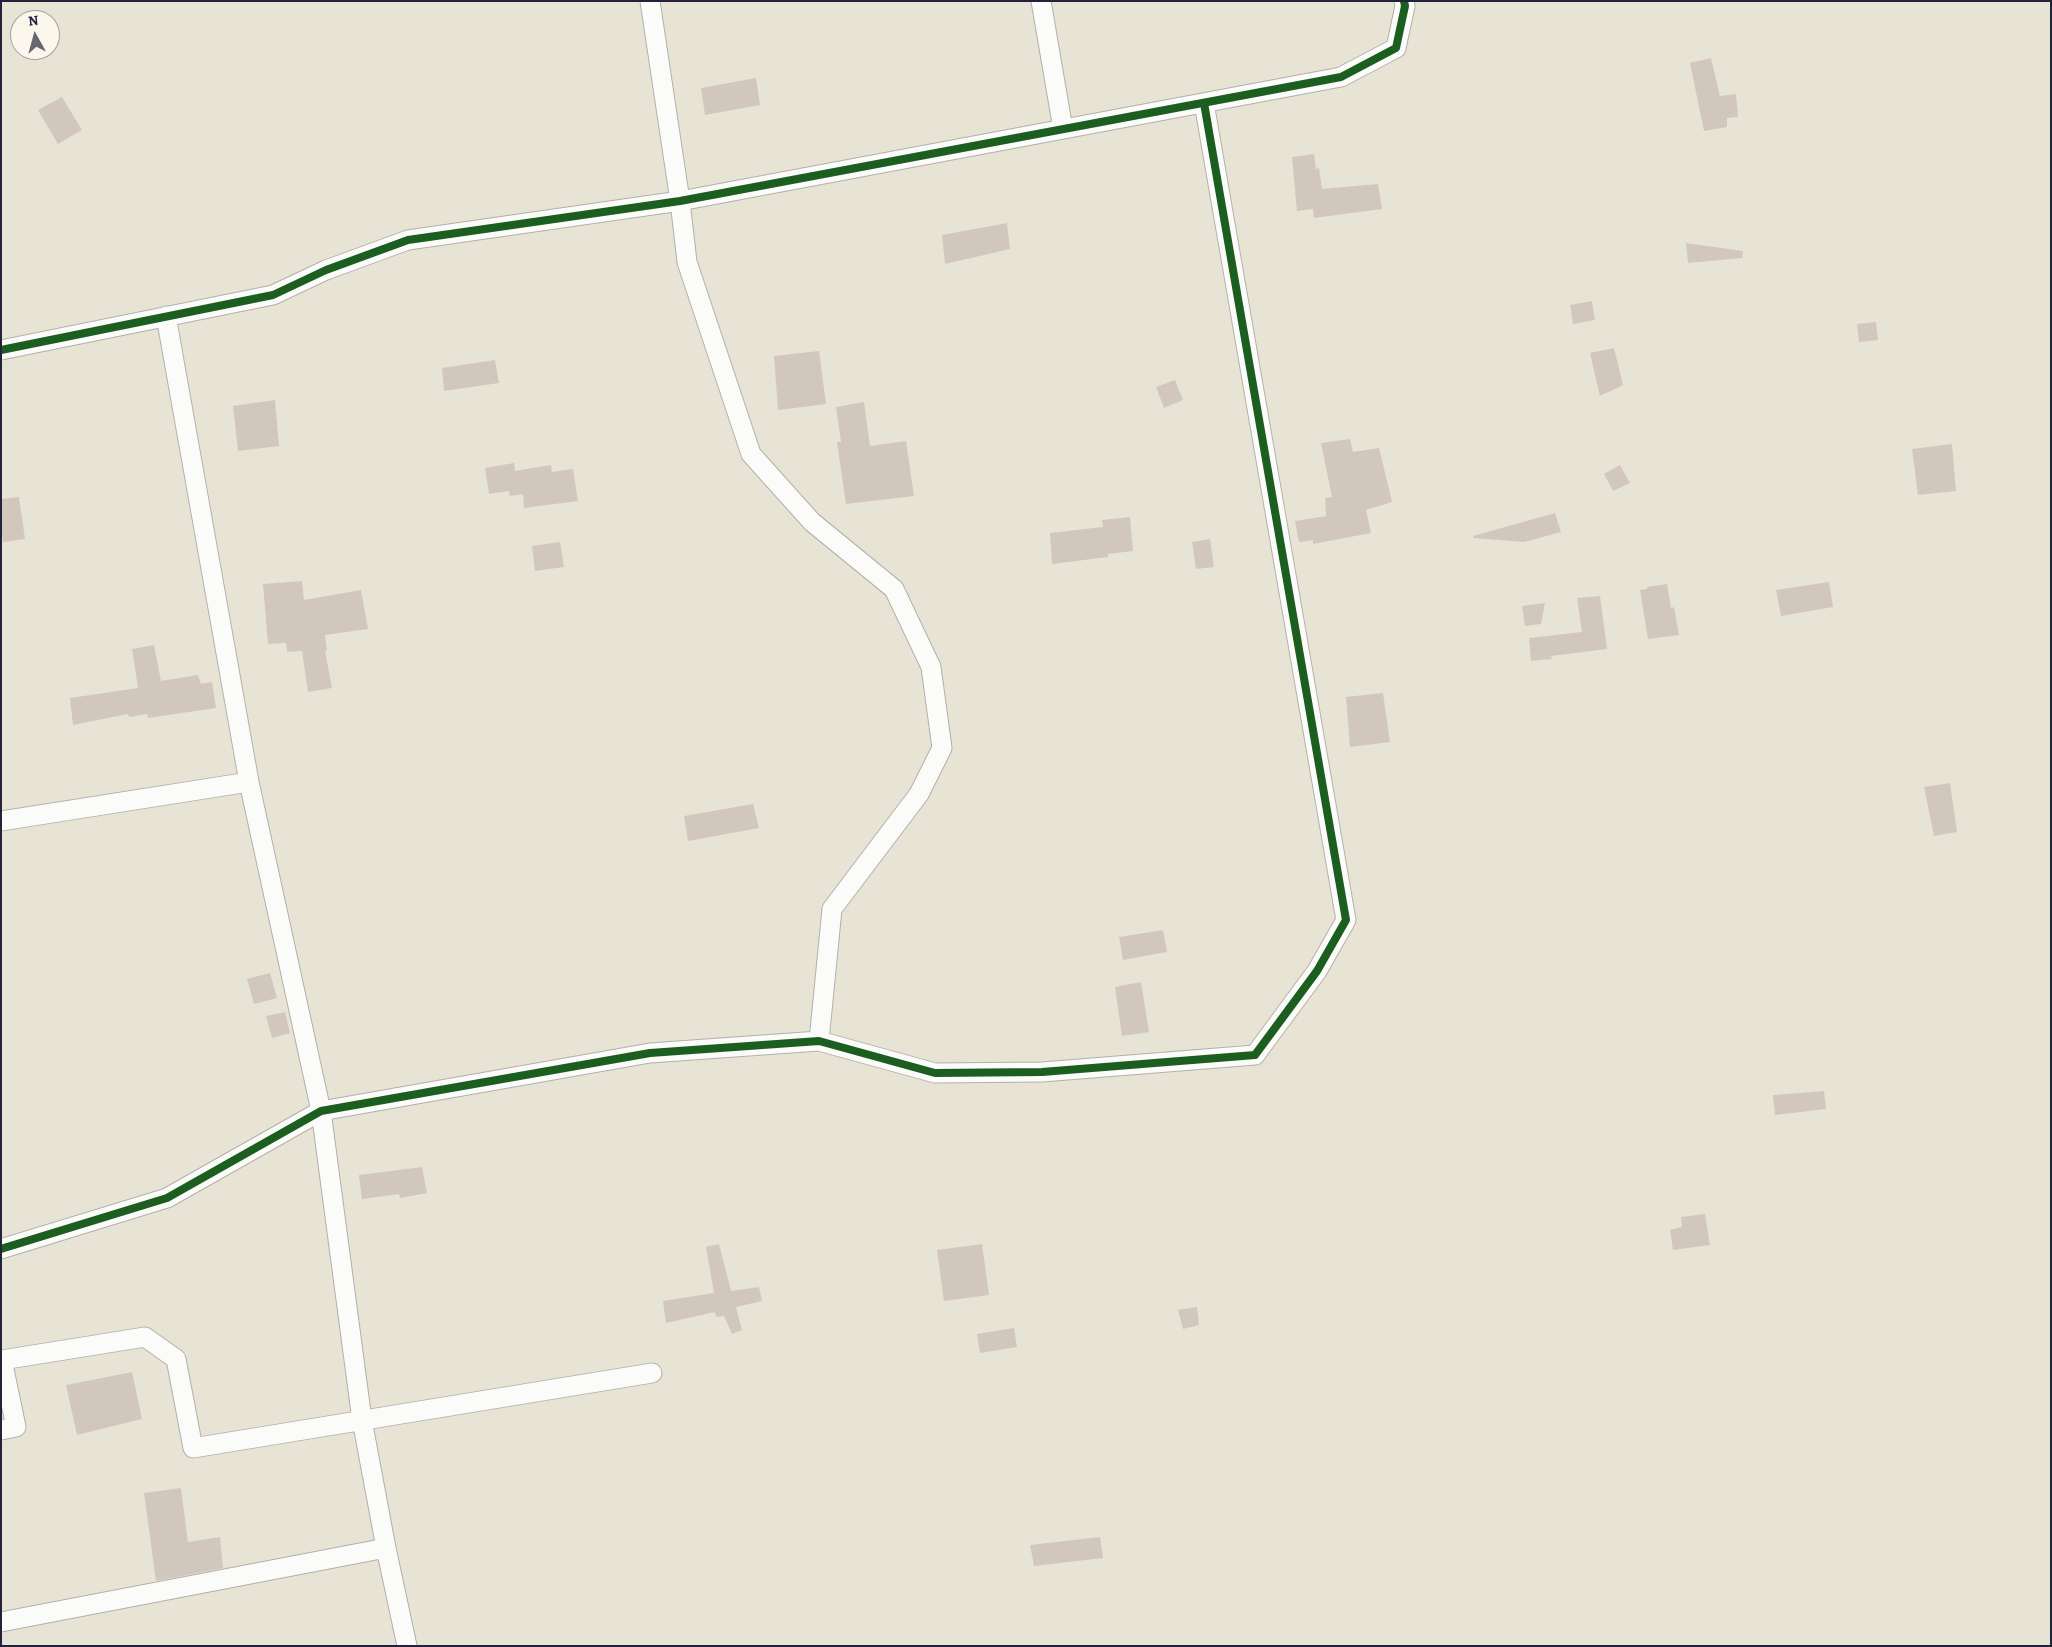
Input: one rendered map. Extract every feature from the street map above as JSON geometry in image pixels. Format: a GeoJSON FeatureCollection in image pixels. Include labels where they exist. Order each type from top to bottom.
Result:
{"type":"FeatureCollection","features":[{"type":"Feature","properties":{"kind":"street"},"geometry":{"type":"LineString","coordinates":[[650,1],[680,201],[687,262],[751,454],[812,522],[894,589],[931,667],[942,748],[919,794],[832,909],[819,1041]]}},
{"type":"Feature","properties":{"kind":"street"},"geometry":{"type":"LineString","coordinates":[[1041,1],[1063,129]]}},
{"type":"Feature","properties":{"kind":"street"},"geometry":{"type":"LineString","coordinates":[[1,350],[272,295],[326,270],[408,240],[680,201],[1342,77],[1396,48],[1405,6],[1404,1]]}},
{"type":"Feature","properties":{"kind":"street"},"geometry":{"type":"LineString","coordinates":[[1,1249],[168,1198],[321,1111],[650,1053],[819,1041],[935,1073],[1042,1072],[1255,1054],[1317,971],[1346,920],[1204,103]]}},
{"type":"Feature","properties":{"kind":"street"},"geometry":{"type":"LineString","coordinates":[[166,316],[249,782],[321,1111],[362,1420],[386,1548],[408,1646]]}},
{"type":"Feature","properties":{"kind":"street"},"geometry":{"type":"LineString","coordinates":[[1,821],[249,782]]}},
{"type":"Feature","properties":{"kind":"street"},"geometry":{"type":"LineString","coordinates":[[1,1430],[16,1427],[2,1360],[145,1337],[176,1359],[193,1448],[652,1373]]}},
{"type":"Feature","properties":{"kind":"street"},"geometry":{"type":"LineString","coordinates":[[1,1622],[386,1548]]}},
{"type":"Feature","properties":{"kind":"building"},"geometry":{"type":"Polygon","coordinates":[[[1711,58],[1720,96],[1736,94],[1738,117],[1727,118],[1727,127],[1704,131],[1690,63],[1711,58]]]}},
{"type":"Feature","properties":{"kind":"building"},"geometry":{"type":"Polygon","coordinates":[[[756,78],[760,105],[705,115],[701,88],[756,78]]]}},
{"type":"Feature","properties":{"kind":"building"},"geometry":{"type":"Polygon","coordinates":[[[62,97],[82,130],[58,144],[38,110],[62,97]]]}},
{"type":"Feature","properties":{"kind":"building"},"geometry":{"type":"Polygon","coordinates":[[[1314,154],[1316,169],[1319,168],[1322,189],[1378,184],[1382,209],[1314,218],[1313,209],[1297,211],[1292,157],[1314,154]]]}},
{"type":"Feature","properties":{"kind":"building"},"geometry":{"type":"Polygon","coordinates":[[[1007,223],[1010,249],[945,264],[942,235],[1007,223]]]}},
{"type":"Feature","properties":{"kind":"building"},"geometry":{"type":"Polygon","coordinates":[[[1686,243],[1743,251],[1742,258],[1688,263],[1686,243]]]}},
{"type":"Feature","properties":{"kind":"building"},"geometry":{"type":"Polygon","coordinates":[[[1592,301],[1595,320],[1573,324],[1570,305],[1592,301]]]}},
{"type":"Feature","properties":{"kind":"building"},"geometry":{"type":"Polygon","coordinates":[[[1876,322],[1878,340],[1859,342],[1857,324],[1876,322]]]}},
{"type":"Feature","properties":{"kind":"building"},"geometry":{"type":"Polygon","coordinates":[[[1614,348],[1623,385],[1600,396],[1590,353],[1614,348]]]}},
{"type":"Feature","properties":{"kind":"building"},"geometry":{"type":"Polygon","coordinates":[[[819,351],[826,404],[778,410],[774,356],[819,351]]]}},
{"type":"Feature","properties":{"kind":"building"},"geometry":{"type":"Polygon","coordinates":[[[495,360],[499,383],[444,391],[442,368],[495,360]]]}},
{"type":"Feature","properties":{"kind":"building"},"geometry":{"type":"Polygon","coordinates":[[[1175,380],[1183,400],[1164,408],[1156,387],[1175,380]]]}},
{"type":"Feature","properties":{"kind":"building"},"geometry":{"type":"Polygon","coordinates":[[[275,400],[279,446],[238,451],[233,406],[275,400]]]}},
{"type":"Feature","properties":{"kind":"building"},"geometry":{"type":"Polygon","coordinates":[[[864,402],[870,446],[906,441],[914,496],[846,504],[837,442],[841,442],[836,407],[864,402]]]}},
{"type":"Feature","properties":{"kind":"building"},"geometry":{"type":"Polygon","coordinates":[[[1350,439],[1353,452],[1379,448],[1392,502],[1366,510],[1371,533],[1313,544],[1313,540],[1299,542],[1295,521],[1326,516],[1325,498],[1332,497],[1321,443],[1350,439]]]}},
{"type":"Feature","properties":{"kind":"building"},"geometry":{"type":"Polygon","coordinates":[[[1952,444],[1956,491],[1918,495],[1912,449],[1952,444]]]}},
{"type":"Feature","properties":{"kind":"building"},"geometry":{"type":"Polygon","coordinates":[[[514,463],[515,471],[551,465],[552,472],[573,469],[578,501],[524,508],[523,494],[510,496],[509,491],[489,494],[485,468],[514,463]]]}},
{"type":"Feature","properties":{"kind":"building"},"geometry":{"type":"Polygon","coordinates":[[[1620,465],[1630,483],[1613,491],[1604,474],[1620,465]]]}},
{"type":"Feature","properties":{"kind":"building"},"geometry":{"type":"Polygon","coordinates":[[[19,497],[25,539],[3,542],[1,499],[19,497]]]}},
{"type":"Feature","properties":{"kind":"building"},"geometry":{"type":"Polygon","coordinates":[[[1555,513],[1561,532],[1524,542],[1473,538],[1473,536],[1555,513]]]}},
{"type":"Feature","properties":{"kind":"building"},"geometry":{"type":"Polygon","coordinates":[[[1130,517],[1133,551],[1108,554],[1108,557],[1052,564],[1050,533],[1103,527],[1102,520],[1130,517]]]}},
{"type":"Feature","properties":{"kind":"building"},"geometry":{"type":"Polygon","coordinates":[[[1210,539],[1214,567],[1196,569],[1192,542],[1210,539]]]}},
{"type":"Feature","properties":{"kind":"building"},"geometry":{"type":"Polygon","coordinates":[[[560,542],[564,567],[535,571],[532,546],[560,542]]]}},
{"type":"Feature","properties":{"kind":"building"},"geometry":{"type":"Polygon","coordinates":[[[302,581],[304,600],[361,590],[368,629],[325,635],[327,651],[325,651],[332,688],[308,692],[302,651],[287,652],[286,643],[268,644],[263,584],[302,581]]]}},
{"type":"Feature","properties":{"kind":"building"},"geometry":{"type":"Polygon","coordinates":[[[1829,582],[1833,607],[1781,616],[1776,590],[1829,582]]]}},
{"type":"Feature","properties":{"kind":"building"},"geometry":{"type":"Polygon","coordinates":[[[1667,584],[1671,608],[1674,607],[1679,635],[1648,639],[1640,590],[1667,584]]]}},
{"type":"Feature","properties":{"kind":"building"},"geometry":{"type":"Polygon","coordinates":[[[1600,596],[1607,649],[1551,656],[1552,659],[1531,661],[1529,638],[1582,632],[1577,598],[1600,596]]]}},
{"type":"Feature","properties":{"kind":"building"},"geometry":{"type":"Polygon","coordinates":[[[1545,603],[1541,624],[1525,626],[1522,606],[1545,603]]]}},
{"type":"Feature","properties":{"kind":"building"},"geometry":{"type":"Polygon","coordinates":[[[154,645],[161,681],[198,675],[201,684],[212,682],[216,708],[148,718],[147,714],[129,717],[128,714],[73,725],[70,698],[138,688],[132,649],[154,645]]]}},
{"type":"Feature","properties":{"kind":"building"},"geometry":{"type":"Polygon","coordinates":[[[1383,693],[1390,742],[1350,747],[1346,697],[1383,693]]]}},
{"type":"Feature","properties":{"kind":"building"},"geometry":{"type":"Polygon","coordinates":[[[1950,783],[1957,832],[1934,836],[1924,787],[1950,783]]]}},
{"type":"Feature","properties":{"kind":"building"},"geometry":{"type":"Polygon","coordinates":[[[753,804],[759,828],[688,841],[684,816],[753,804]]]}},
{"type":"Feature","properties":{"kind":"building"},"geometry":{"type":"Polygon","coordinates":[[[1163,930],[1167,952],[1123,960],[1119,937],[1163,930]]]}},
{"type":"Feature","properties":{"kind":"building"},"geometry":{"type":"Polygon","coordinates":[[[270,973],[277,998],[254,1004],[247,979],[270,973]]]}},
{"type":"Feature","properties":{"kind":"building"},"geometry":{"type":"Polygon","coordinates":[[[1141,982],[1149,1032],[1122,1036],[1115,987],[1141,982]]]}},
{"type":"Feature","properties":{"kind":"building"},"geometry":{"type":"Polygon","coordinates":[[[285,1012],[290,1033],[272,1038],[266,1016],[285,1012]]]}},
{"type":"Feature","properties":{"kind":"building"},"geometry":{"type":"Polygon","coordinates":[[[1824,1091],[1826,1109],[1775,1115],[1773,1095],[1824,1091]]]}},
{"type":"Feature","properties":{"kind":"building"},"geometry":{"type":"Polygon","coordinates":[[[422,1167],[427,1193],[400,1198],[399,1194],[362,1199],[359,1175],[422,1167]]]}},
{"type":"Feature","properties":{"kind":"building"},"geometry":{"type":"Polygon","coordinates":[[[1705,1214],[1710,1245],[1673,1250],[1670,1230],[1682,1227],[1681,1217],[1705,1214]]]}},
{"type":"Feature","properties":{"kind":"building"},"geometry":{"type":"Polygon","coordinates":[[[719,1244],[731,1291],[759,1287],[762,1301],[736,1307],[742,1330],[732,1334],[724,1316],[716,1317],[715,1312],[666,1323],[663,1301],[714,1293],[706,1247],[719,1244]]]}},
{"type":"Feature","properties":{"kind":"building"},"geometry":{"type":"Polygon","coordinates":[[[982,1244],[989,1295],[944,1301],[937,1250],[982,1244]]]}},
{"type":"Feature","properties":{"kind":"building"},"geometry":{"type":"Polygon","coordinates":[[[1197,1307],[1199,1325],[1183,1329],[1178,1310],[1197,1307]]]}},
{"type":"Feature","properties":{"kind":"building"},"geometry":{"type":"Polygon","coordinates":[[[1014,1328],[1017,1347],[980,1353],[977,1334],[1014,1328]]]}},
{"type":"Feature","properties":{"kind":"building"},"geometry":{"type":"Polygon","coordinates":[[[132,1372],[142,1419],[77,1435],[66,1385],[132,1372]]]}},
{"type":"Feature","properties":{"kind":"building"},"geometry":{"type":"Polygon","coordinates":[[[181,1488],[188,1542],[220,1537],[223,1568],[156,1581],[144,1493],[181,1488]]]}},
{"type":"Feature","properties":{"kind":"building"},"geometry":{"type":"Polygon","coordinates":[[[1100,1537],[1103,1558],[1034,1566],[1030,1545],[1100,1537]]]}},
{"type":"Feature","properties":{"kind":"cycle path"},"geometry":{"type":"LineString","coordinates":[[1,350],[273,295],[326,270],[408,240],[680,201],[1341,77],[1396,48],[1405,6],[1404,1]]}},
{"type":"Feature","properties":{"kind":"cycle path"},"geometry":{"type":"LineString","coordinates":[[1,1249],[167,1198],[321,1111],[650,1053],[819,1041],[935,1073],[1042,1072],[1255,1055],[1317,971],[1346,920],[1204,103]]}}]}
